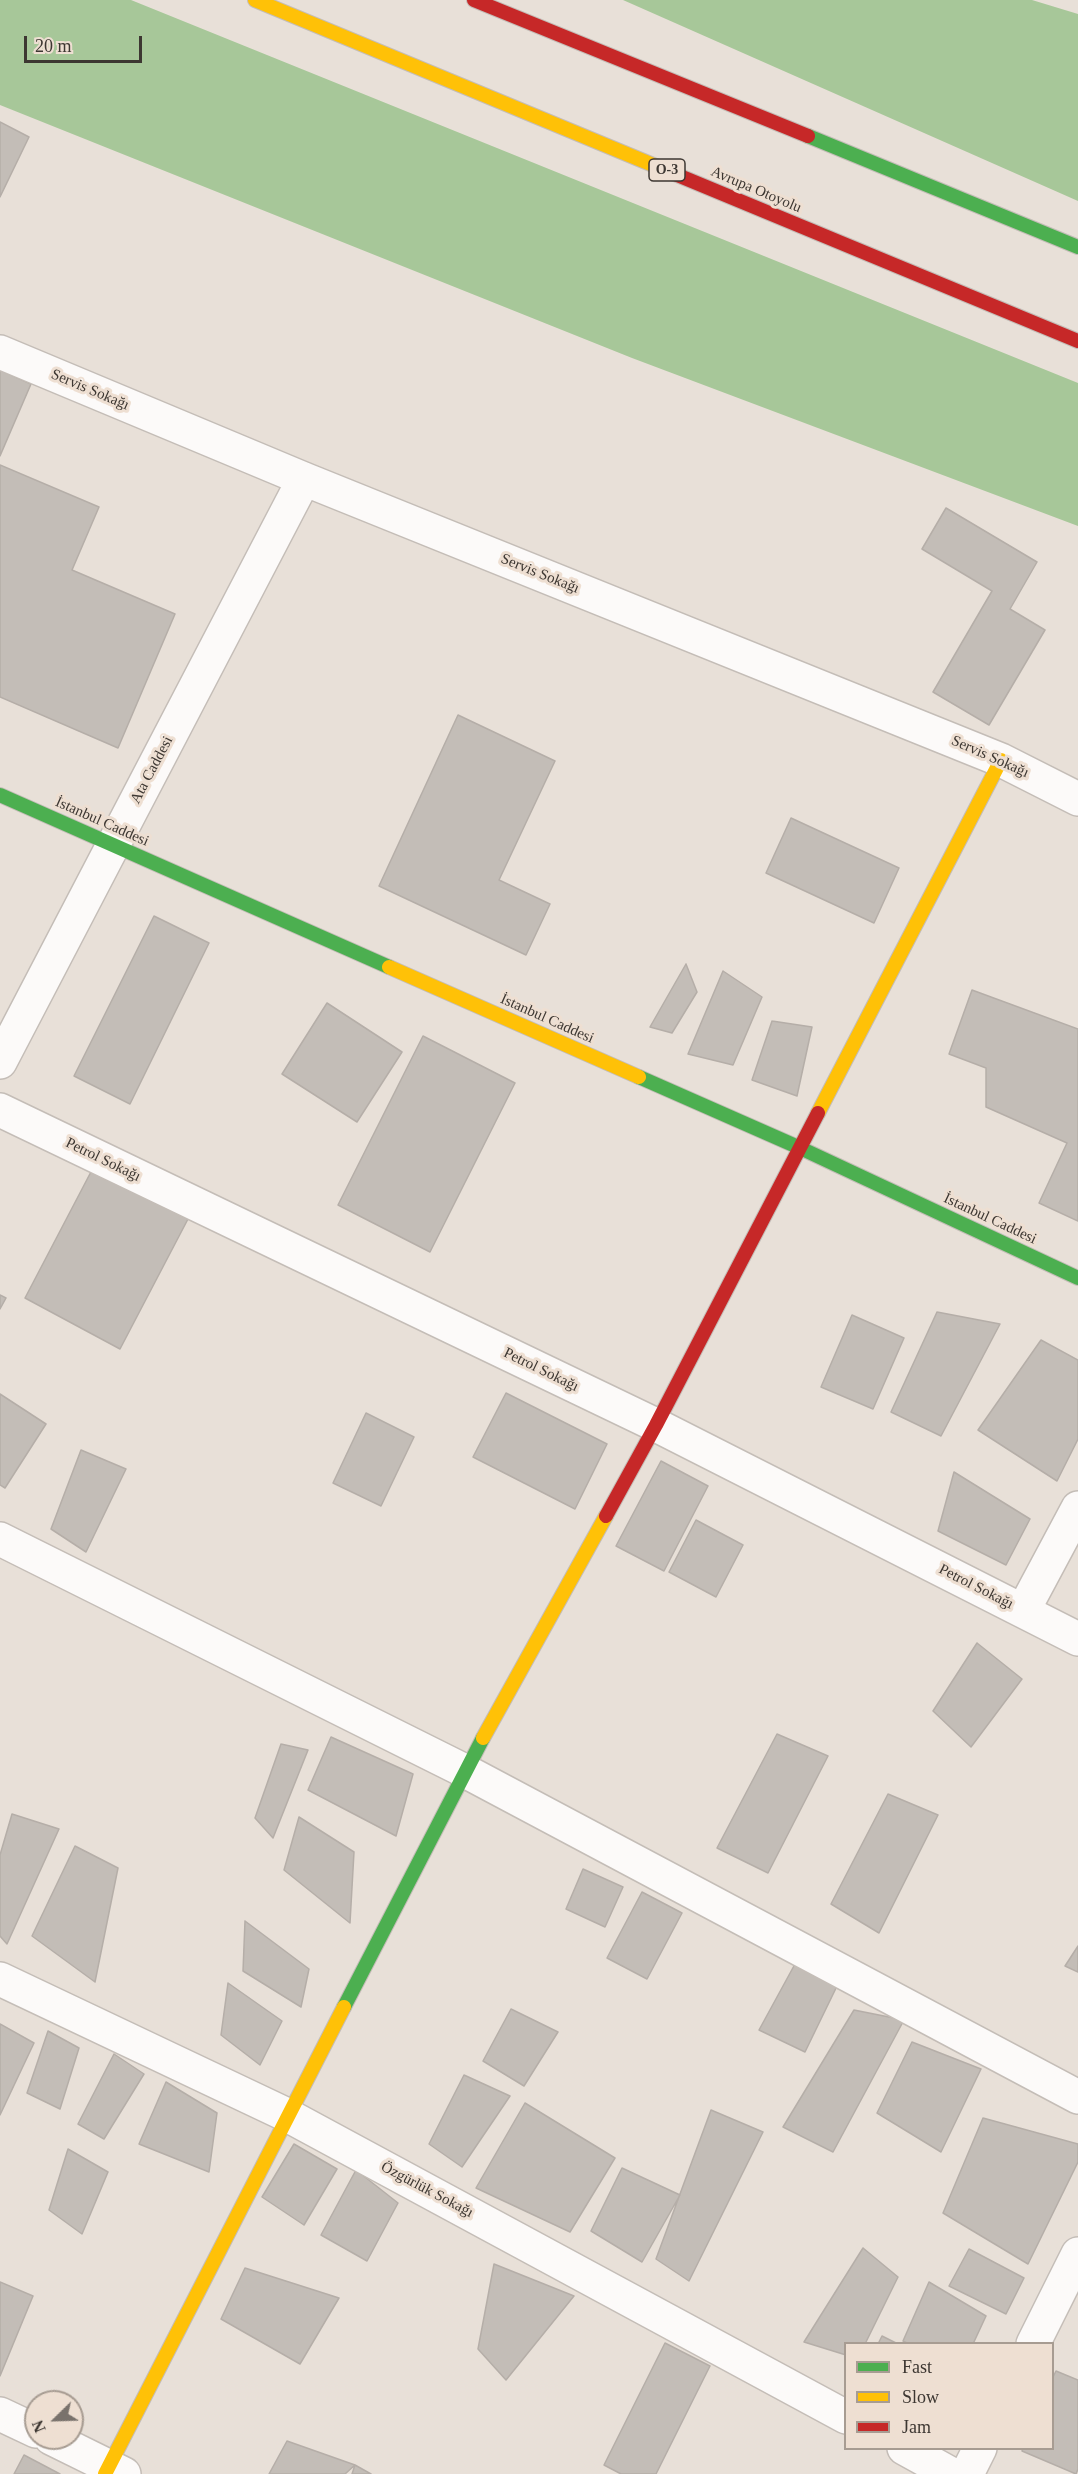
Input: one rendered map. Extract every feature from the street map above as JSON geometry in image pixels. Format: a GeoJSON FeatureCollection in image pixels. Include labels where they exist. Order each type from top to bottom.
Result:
{"type":"FeatureCollection","features":[{"type":"Feature","properties":{"kind":"main road","name":"Avrupa Otoyolu"},"geometry":{"type":"LineString","coordinates":[[255,0],[1078,341]]}},
{"type":"Feature","properties":{"kind":"main road"},"geometry":{"type":"LineString","coordinates":[[474,0],[1078,247]]}},
{"type":"Feature","properties":{"kind":"main road"},"geometry":{"type":"LineString","coordinates":[[113,2471],[287,2115],[465,1771],[656,1425],[798,1147],[1001,760]]}},
{"type":"Feature","properties":{"kind":"main road","name":"İstanbul Caddesi"},"geometry":{"type":"LineString","coordinates":[[0,795],[798,1147],[1078,1278]]}},
{"type":"Feature","properties":{"kind":"street","name":"Servis Sokağı"},"geometry":{"type":"LineString","coordinates":[[0,352],[304,478],[1001,760],[1078,799]]}},
{"type":"Feature","properties":{"kind":"street","name":"Ata Caddesi"},"geometry":{"type":"LineString","coordinates":[[0,1062],[304,478]]}},
{"type":"Feature","properties":{"kind":"street","name":"Petrol Sokağı"},"geometry":{"type":"LineString","coordinates":[[0,1110],[656,1425],[1078,1639]]}},
{"type":"Feature","properties":{"kind":"street"},"geometry":{"type":"LineString","coordinates":[[1023,1611],[1078,1508]]}},
{"type":"Feature","properties":{"kind":"street"},"geometry":{"type":"LineString","coordinates":[[0,1539],[465,1771],[1078,2097]]}},
{"type":"Feature","properties":{"kind":"street","name":"Özgürlük Sokağı"},"geometry":{"type":"LineString","coordinates":[[0,1979],[287,2115],[844,2416]]}},
{"type":"Feature","properties":{"kind":"street"},"geometry":{"type":"LineString","coordinates":[[1034,2342],[1078,2254]]}},
{"type":"Feature","properties":{"kind":"street"},"geometry":{"type":"LineString","coordinates":[[0,2414],[24,2425]]}},
{"type":"Feature","properties":{"kind":"street"},"geometry":{"type":"LineString","coordinates":[[74,2450],[113,2471]]}},
{"type":"Feature","properties":{"kind":"street"},"geometry":{"type":"LineString","coordinates":[[908,2450],[951,2474]]}},
{"type":"Feature","properties":{"kind":"street"},"geometry":{"type":"LineString","coordinates":[[967,2474],[979,2450]]}},
{"type":"Feature","properties":{"kind":"green space"},"geometry":{"type":"Polygon","coordinates":[[[0,0],[131,0],[1078,383],[1078,526],[632,358],[0,105],[0,0]]]}},
{"type":"Feature","properties":{"kind":"green space"},"geometry":{"type":"Polygon","coordinates":[[[623,0],[1032,0],[1078,14],[1078,201],[623,0]]]}},
{"type":"Feature","properties":{"kind":"building"},"geometry":{"type":"Polygon","coordinates":[[[0,122],[29,137],[0,197],[0,122]]]}},
{"type":"Feature","properties":{"kind":"building"},"geometry":{"type":"Polygon","coordinates":[[[0,370],[31,384],[0,456],[0,370]]]}},
{"type":"Feature","properties":{"kind":"building"},"geometry":{"type":"Polygon","coordinates":[[[0,465],[99,507],[72,570],[175,614],[118,748],[0,697],[0,465]]]}},
{"type":"Feature","properties":{"kind":"building"},"geometry":{"type":"Polygon","coordinates":[[[946,508],[1037,562],[1010,609],[1045,630],[989,725],[933,692],[992,591],[922,549],[946,508]]]}},
{"type":"Feature","properties":{"kind":"building"},"geometry":{"type":"Polygon","coordinates":[[[458,715],[555,761],[499,880],[550,904],[526,955],[379,886],[458,715]]]}},
{"type":"Feature","properties":{"kind":"building"},"geometry":{"type":"Polygon","coordinates":[[[791,818],[899,868],[874,923],[766,873],[791,818]]]}},
{"type":"Feature","properties":{"kind":"building"},"geometry":{"type":"Polygon","coordinates":[[[154,916],[209,943],[130,1104],[74,1076],[154,916]]]}},
{"type":"Feature","properties":{"kind":"building"},"geometry":{"type":"Polygon","coordinates":[[[686,964],[697,992],[672,1033],[650,1027],[686,964]]]}},
{"type":"Feature","properties":{"kind":"building"},"geometry":{"type":"Polygon","coordinates":[[[723,971],[762,997],[733,1065],[688,1054],[723,971]]]}},
{"type":"Feature","properties":{"kind":"building"},"geometry":{"type":"Polygon","coordinates":[[[972,990],[1078,1029],[1078,1221],[1039,1203],[1067,1143],[986,1107],[986,1068],[949,1054],[972,990]]]}},
{"type":"Feature","properties":{"kind":"building"},"geometry":{"type":"Polygon","coordinates":[[[327,1003],[402,1052],[357,1122],[282,1074],[327,1003]]]}},
{"type":"Feature","properties":{"kind":"building"},"geometry":{"type":"Polygon","coordinates":[[[772,1021],[812,1027],[797,1096],[752,1080],[772,1021]]]}},
{"type":"Feature","properties":{"kind":"building"},"geometry":{"type":"Polygon","coordinates":[[[423,1036],[515,1083],[430,1252],[338,1205],[423,1036]]]}},
{"type":"Feature","properties":{"kind":"building"},"geometry":{"type":"Polygon","coordinates":[[[93,1168],[188,1219],[120,1349],[25,1298],[93,1168]]]}},
{"type":"Feature","properties":{"kind":"building"},"geometry":{"type":"Polygon","coordinates":[[[0,1295],[6,1298],[0,1309],[0,1295]]]}},
{"type":"Feature","properties":{"kind":"building"},"geometry":{"type":"Polygon","coordinates":[[[937,1312],[1000,1324],[941,1436],[891,1412],[937,1312]]]}},
{"type":"Feature","properties":{"kind":"building"},"geometry":{"type":"Polygon","coordinates":[[[852,1315],[904,1338],[873,1409],[821,1387],[852,1315]]]}},
{"type":"Feature","properties":{"kind":"building"},"geometry":{"type":"Polygon","coordinates":[[[1041,1340],[1078,1360],[1078,1439],[1057,1481],[978,1430],[1041,1340]]]}},
{"type":"Feature","properties":{"kind":"building"},"geometry":{"type":"Polygon","coordinates":[[[506,1393],[607,1444],[575,1509],[473,1457],[506,1393]]]}},
{"type":"Feature","properties":{"kind":"building"},"geometry":{"type":"Polygon","coordinates":[[[0,1394],[46,1424],[5,1488],[0,1485],[0,1394]]]}},
{"type":"Feature","properties":{"kind":"building"},"geometry":{"type":"Polygon","coordinates":[[[366,1413],[414,1437],[381,1506],[333,1483],[366,1413]]]}},
{"type":"Feature","properties":{"kind":"building"},"geometry":{"type":"Polygon","coordinates":[[[81,1450],[126,1469],[86,1552],[51,1529],[81,1450]]]}},
{"type":"Feature","properties":{"kind":"building"},"geometry":{"type":"Polygon","coordinates":[[[661,1461],[708,1486],[664,1571],[616,1546],[661,1461]]]}},
{"type":"Feature","properties":{"kind":"building"},"geometry":{"type":"Polygon","coordinates":[[[954,1472],[1030,1519],[1006,1565],[938,1531],[954,1472]]]}},
{"type":"Feature","properties":{"kind":"building"},"geometry":{"type":"Polygon","coordinates":[[[696,1520],[743,1545],[716,1597],[669,1572],[696,1520]]]}},
{"type":"Feature","properties":{"kind":"building"},"geometry":{"type":"Polygon","coordinates":[[[977,1643],[1022,1679],[971,1747],[933,1711],[977,1643]]]}},
{"type":"Feature","properties":{"kind":"building"},"geometry":{"type":"Polygon","coordinates":[[[777,1734],[828,1756],[768,1873],[717,1848],[777,1734]]]}},
{"type":"Feature","properties":{"kind":"building"},"geometry":{"type":"Polygon","coordinates":[[[331,1737],[413,1774],[396,1836],[308,1790],[331,1737]]]}},
{"type":"Feature","properties":{"kind":"building"},"geometry":{"type":"Polygon","coordinates":[[[281,1744],[308,1750],[273,1838],[255,1818],[281,1744]]]}},
{"type":"Feature","properties":{"kind":"building"},"geometry":{"type":"Polygon","coordinates":[[[888,1794],[938,1815],[879,1933],[831,1904],[888,1794]]]}},
{"type":"Feature","properties":{"kind":"building"},"geometry":{"type":"Polygon","coordinates":[[[12,1814],[59,1829],[7,1944],[0,1936],[0,1855],[12,1814]]]}},
{"type":"Feature","properties":{"kind":"building"},"geometry":{"type":"Polygon","coordinates":[[[299,1817],[354,1852],[350,1923],[284,1870],[299,1817]]]}},
{"type":"Feature","properties":{"kind":"building"},"geometry":{"type":"Polygon","coordinates":[[[75,1846],[118,1868],[95,1982],[32,1936],[75,1846]]]}},
{"type":"Feature","properties":{"kind":"building"},"geometry":{"type":"Polygon","coordinates":[[[583,1869],[623,1887],[605,1927],[566,1909],[583,1869]]]}},
{"type":"Feature","properties":{"kind":"building"},"geometry":{"type":"Polygon","coordinates":[[[642,1892],[682,1913],[647,1979],[607,1958],[642,1892]]]}},
{"type":"Feature","properties":{"kind":"building"},"geometry":{"type":"Polygon","coordinates":[[[245,1921],[309,1969],[301,2007],[243,1971],[245,1921]]]}},
{"type":"Feature","properties":{"kind":"building"},"geometry":{"type":"Polygon","coordinates":[[[1078,1946],[1078,1972],[1065,1966],[1078,1946]]]}},
{"type":"Feature","properties":{"kind":"building"},"geometry":{"type":"Polygon","coordinates":[[[795,1964],[839,1982],[805,2052],[759,2030],[795,1964]]]}},
{"type":"Feature","properties":{"kind":"building"},"geometry":{"type":"Polygon","coordinates":[[[228,1983],[282,2021],[260,2065],[221,2035],[228,1983]]]}},
{"type":"Feature","properties":{"kind":"building"},"geometry":{"type":"Polygon","coordinates":[[[511,2009],[558,2032],[524,2086],[483,2061],[511,2009]]]}},
{"type":"Feature","properties":{"kind":"building"},"geometry":{"type":"Polygon","coordinates":[[[854,2010],[904,2020],[833,2152],[783,2127],[854,2010]]]}},
{"type":"Feature","properties":{"kind":"building"},"geometry":{"type":"Polygon","coordinates":[[[0,2024],[34,2043],[0,2115],[0,2024]]]}},
{"type":"Feature","properties":{"kind":"building"},"geometry":{"type":"Polygon","coordinates":[[[48,2031],[79,2048],[60,2109],[27,2093],[48,2031]]]}},
{"type":"Feature","properties":{"kind":"building"},"geometry":{"type":"Polygon","coordinates":[[[912,2042],[981,2069],[941,2152],[877,2113],[912,2042]]]}},
{"type":"Feature","properties":{"kind":"building"},"geometry":{"type":"Polygon","coordinates":[[[114,2054],[144,2074],[104,2139],[78,2124],[114,2054]]]}},
{"type":"Feature","properties":{"kind":"building"},"geometry":{"type":"Polygon","coordinates":[[[464,2075],[510,2096],[462,2167],[429,2144],[464,2075]]]}},
{"type":"Feature","properties":{"kind":"building"},"geometry":{"type":"Polygon","coordinates":[[[166,2082],[217,2113],[209,2172],[139,2144],[166,2082]]]}},
{"type":"Feature","properties":{"kind":"building"},"geometry":{"type":"Polygon","coordinates":[[[525,2103],[615,2158],[570,2232],[476,2188],[525,2103]]]}},
{"type":"Feature","properties":{"kind":"building"},"geometry":{"type":"Polygon","coordinates":[[[711,2110],[763,2132],[689,2281],[656,2259],[711,2110]]]}},
{"type":"Feature","properties":{"kind":"building"},"geometry":{"type":"Polygon","coordinates":[[[983,2118],[1078,2144],[1078,2162],[1028,2264],[943,2213],[983,2118]]]}},
{"type":"Feature","properties":{"kind":"building"},"geometry":{"type":"Polygon","coordinates":[[[294,2144],[337,2169],[304,2225],[262,2197],[294,2144]]]}},
{"type":"Feature","properties":{"kind":"building"},"geometry":{"type":"Polygon","coordinates":[[[68,2149],[108,2172],[82,2234],[49,2210],[68,2149]]]}},
{"type":"Feature","properties":{"kind":"building"},"geometry":{"type":"Polygon","coordinates":[[[622,2168],[680,2195],[642,2262],[591,2231],[622,2168]]]}},
{"type":"Feature","properties":{"kind":"building"},"geometry":{"type":"Polygon","coordinates":[[[356,2170],[398,2203],[367,2261],[321,2235],[356,2170]]]}},
{"type":"Feature","properties":{"kind":"building"},"geometry":{"type":"Polygon","coordinates":[[[863,2248],[898,2277],[866,2342],[844,2342],[844,2354],[804,2342],[863,2248]]]}},
{"type":"Feature","properties":{"kind":"building"},"geometry":{"type":"Polygon","coordinates":[[[969,2249],[1024,2278],[1006,2314],[949,2286],[969,2249]]]}},
{"type":"Feature","properties":{"kind":"building"},"geometry":{"type":"Polygon","coordinates":[[[494,2264],[574,2296],[506,2380],[478,2349],[494,2264]]]}},
{"type":"Feature","properties":{"kind":"building"},"geometry":{"type":"Polygon","coordinates":[[[245,2268],[339,2298],[300,2364],[221,2319],[245,2268]]]}},
{"type":"Feature","properties":{"kind":"building"},"geometry":{"type":"Polygon","coordinates":[[[0,2282],[33,2296],[0,2376],[0,2282]]]}},
{"type":"Feature","properties":{"kind":"building"},"geometry":{"type":"Polygon","coordinates":[[[929,2282],[986,2316],[974,2342],[903,2341],[929,2282]]]}},
{"type":"Feature","properties":{"kind":"building"},"geometry":{"type":"Polygon","coordinates":[[[882,2336],[894,2342],[879,2342],[882,2336]]]}},
{"type":"Feature","properties":{"kind":"building"},"geometry":{"type":"Polygon","coordinates":[[[665,2343],[710,2366],[656,2474],[621,2474],[604,2465],[665,2343]]]}},
{"type":"Feature","properties":{"kind":"building"},"geometry":{"type":"Polygon","coordinates":[[[1056,2371],[1078,2380],[1078,2469],[1076,2474],[1022,2451],[1054,2450],[1054,2375],[1056,2371]]]}},
{"type":"Feature","properties":{"kind":"building"},"geometry":{"type":"Polygon","coordinates":[[[287,2441],[355,2465],[345,2474],[269,2474],[287,2441]]]}},
{"type":"Feature","properties":{"kind":"building"},"geometry":{"type":"Polygon","coordinates":[[[24,2455],[60,2474],[14,2474],[24,2455]]]}},
{"type":"Feature","properties":{"kind":"building"},"geometry":{"type":"Polygon","coordinates":[[[355,2465],[371,2474],[352,2474],[355,2465]]]}},
{"type":"Feature","properties":{"kind":"traffic: fast"},"geometry":{"type":"LineString","coordinates":[[808,136],[1078,247]]}},
{"type":"Feature","properties":{"kind":"traffic: fast"},"geometry":{"type":"LineString","coordinates":[[0,795],[389,967]]}},
{"type":"Feature","properties":{"kind":"traffic: fast"},"geometry":{"type":"LineString","coordinates":[[639,1077],[798,1147],[1078,1278]]}},
{"type":"Feature","properties":{"kind":"traffic: fast"},"geometry":{"type":"LineString","coordinates":[[344,2007],[483,1738]]}},
{"type":"Feature","properties":{"kind":"traffic: slow"},"geometry":{"type":"LineString","coordinates":[[255,0],[658,167]]}},
{"type":"Feature","properties":{"kind":"traffic: slow"},"geometry":{"type":"LineString","coordinates":[[818,1113],[1001,760]]}},
{"type":"Feature","properties":{"kind":"traffic: slow"},"geometry":{"type":"LineString","coordinates":[[389,967],[639,1077]]}},
{"type":"Feature","properties":{"kind":"traffic: slow"},"geometry":{"type":"LineString","coordinates":[[483,1738],[606,1516]]}},
{"type":"Feature","properties":{"kind":"traffic: slow"},"geometry":{"type":"LineString","coordinates":[[105,2474],[344,2007]]}},
{"type":"Feature","properties":{"kind":"traffic: jam"},"geometry":{"type":"LineString","coordinates":[[474,0],[808,136]]}},
{"type":"Feature","properties":{"kind":"traffic: jam"},"geometry":{"type":"LineString","coordinates":[[658,167],[1078,341]]}},
{"type":"Feature","properties":{"kind":"traffic: jam"},"geometry":{"type":"LineString","coordinates":[[606,1516],[656,1425],[818,1113]]}}]}
